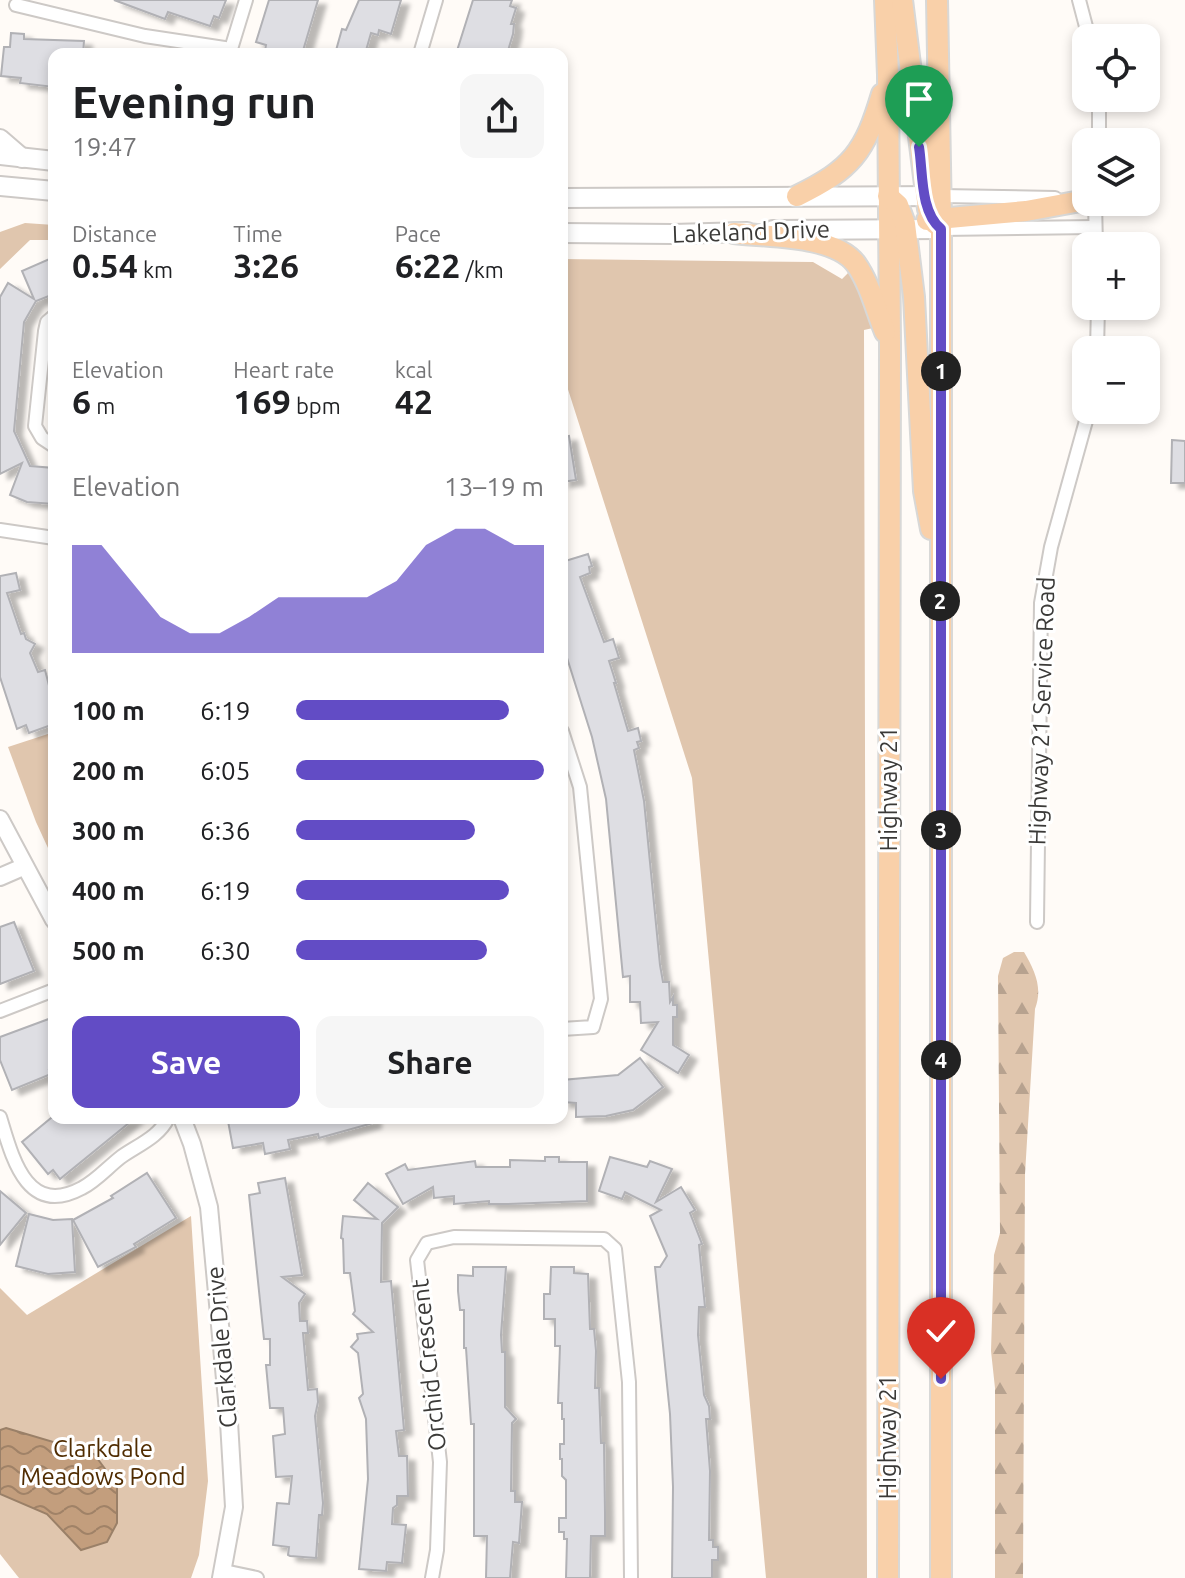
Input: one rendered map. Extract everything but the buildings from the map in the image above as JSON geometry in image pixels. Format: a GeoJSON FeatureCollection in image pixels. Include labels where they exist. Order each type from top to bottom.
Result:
{"type":"FeatureCollection","features":[{"type":"Feature","properties":{"kind":"main road","name":"Highway 21"},"geometry":{"type":"LineString","coordinates":[[885,0],[888,196],[900,227],[890,345],[888,1578]]}},
{"type":"Feature","properties":{"kind":"main road"},"geometry":{"type":"LineString","coordinates":[[902,0],[937,223],[941,1578]]}},
{"type":"Feature","properties":{"kind":"main road"},"geometry":{"type":"LineString","coordinates":[[933,196],[937,0]]}},
{"type":"Feature","properties":{"kind":"main road"},"geometry":{"type":"LineString","coordinates":[[797,196],[836,176],[861,150],[872,128],[888,75]]}},
{"type":"Feature","properties":{"kind":"main road"},"geometry":{"type":"LineString","coordinates":[[0,139],[22,158]]}},
{"type":"Feature","properties":{"kind":"main road"},"geometry":{"type":"LineString","coordinates":[[0,155],[48,160]]}},
{"type":"Feature","properties":{"kind":"main road"},"geometry":{"type":"LineString","coordinates":[[0,164],[22,158]]}},
{"type":"Feature","properties":{"kind":"main road"},"geometry":{"type":"LineString","coordinates":[[0,183],[48,190]]}},
{"type":"Feature","properties":{"kind":"main road"},"geometry":{"type":"LineString","coordinates":[[0,203],[24,188]]}},
{"type":"Feature","properties":{"kind":"main road","name":"Lakeland Drive"},"geometry":{"type":"LineString","coordinates":[[568,198],[933,196]]}},
{"type":"Feature","properties":{"kind":"main road"},"geometry":{"type":"LineString","coordinates":[[940,572],[924,491],[914,297],[900,227],[1026,211],[1072,202]]}},
{"type":"Feature","properties":{"kind":"main road","name":"Lakeland Drive"},"geometry":{"type":"LineString","coordinates":[[568,233],[734,233],[900,227]]}},
{"type":"Feature","properties":{"kind":"main road"},"geometry":{"type":"LineString","coordinates":[[734,233],[827,244],[854,261],[890,345]]}},
{"type":"Feature","properties":{"kind":"street"},"geometry":{"type":"LineString","coordinates":[[231,48],[246,0]]}},
{"type":"Feature","properties":{"kind":"street"},"geometry":{"type":"LineString","coordinates":[[422,48],[436,0]]}},
{"type":"Feature","properties":{"kind":"street"},"geometry":{"type":"LineString","coordinates":[[1079,0],[1085,24]]}},
{"type":"Feature","properties":{"kind":"street"},"geometry":{"type":"LineString","coordinates":[[16,5],[145,36],[224,48]]}},
{"type":"Feature","properties":{"kind":"street"},"geometry":{"type":"LineString","coordinates":[[933,196],[1072,199]]}},
{"type":"Feature","properties":{"kind":"street"},"geometry":{"type":"LineString","coordinates":[[1095,216],[1095,232]]}},
{"type":"Feature","properties":{"kind":"street"},"geometry":{"type":"LineString","coordinates":[[937,223],[1095,227]]}},
{"type":"Feature","properties":{"kind":"street"},"geometry":{"type":"LineString","coordinates":[[48,321],[35,426],[48,444]]}},
{"type":"Feature","properties":{"kind":"street","name":"Highway 21 Service Road"},"geometry":{"type":"LineString","coordinates":[[1037,922],[1041,603],[1051,547],[1085,424]]}},
{"type":"Feature","properties":{"kind":"street"},"geometry":{"type":"LineString","coordinates":[[0,530],[48,537]]}},
{"type":"Feature","properties":{"kind":"street"},"geometry":{"type":"LineString","coordinates":[[568,750],[580,787],[601,999],[593,1027],[568,1029]]}},
{"type":"Feature","properties":{"kind":"street"},"geometry":{"type":"LineString","coordinates":[[0,819],[48,910]]}},
{"type":"Feature","properties":{"kind":"street"},"geometry":{"type":"LineString","coordinates":[[0,877],[23,867]]}},
{"type":"Feature","properties":{"kind":"street"},"geometry":{"type":"LineString","coordinates":[[0,1011],[48,992]]}},
{"type":"Feature","properties":{"kind":"street"},"geometry":{"type":"LineString","coordinates":[[0,1117],[16,1167],[26,1182],[36,1190],[56,1195],[83,1188],[163,1129],[165,1124]]}},
{"type":"Feature","properties":{"kind":"street","name":"Clarkdale Drive"},"geometry":{"type":"LineString","coordinates":[[184,1124],[209,1207],[229,1422],[234,1507],[222,1574]]}},
{"type":"Feature","properties":{"kind":"street","name":"Orchid Crescent"},"geometry":{"type":"LineString","coordinates":[[432,1578],[437,1550],[440,1462],[417,1260],[427,1243],[454,1237],[604,1239],[615,1249],[629,1382],[631,1578]]}},
{"type":"Feature","properties":{"kind":"street"},"geometry":{"type":"LineString","coordinates":[[222,1574],[257,1578]]}},
{"type":"Feature","properties":{"kind":"green space"},"geometry":{"type":"Polygon","coordinates":[[[25,223],[48,225],[48,240],[30,240],[0,269],[0,232],[25,223]]]}},
{"type":"Feature","properties":{"kind":"green space"},"geometry":{"type":"Polygon","coordinates":[[[568,259],[813,262],[842,279],[853,273],[873,328],[864,330],[867,1578],[766,1578],[692,778],[568,389],[568,259]]]}},
{"type":"Feature","properties":{"kind":"green space"},"geometry":{"type":"Polygon","coordinates":[[[48,734],[48,848],[36,822],[8,747],[48,734]]]}},
{"type":"Feature","properties":{"kind":"green space"},"geometry":{"type":"Polygon","coordinates":[[[1014,952],[1024,952],[1038,987],[1025,1174],[1023,1578],[995,1578],[995,1388],[991,1351],[994,1255],[1000,1233],[998,976],[1003,958],[1014,952]]]}},
{"type":"Feature","properties":{"kind":"green space","name":"Clarkdale Meadows Pond"},"geometry":{"type":"Polygon","coordinates":[[[191,1216],[208,1481],[199,1555],[191,1578],[19,1578],[0,1554],[0,1288],[27,1315],[191,1216]]]}},
{"type":"Feature","properties":{"kind":"water"},"geometry":{"type":"Polygon","coordinates":[[[6,1428],[94,1454],[117,1485],[117,1523],[107,1542],[81,1550],[47,1514],[0,1494],[0,1430],[6,1428]]]}},
{"type":"Feature","properties":{"kind":"route"},"geometry":{"type":"LineString","coordinates":[[919,147],[928,209],[931,220],[941,229],[941,1379]]}}]}
